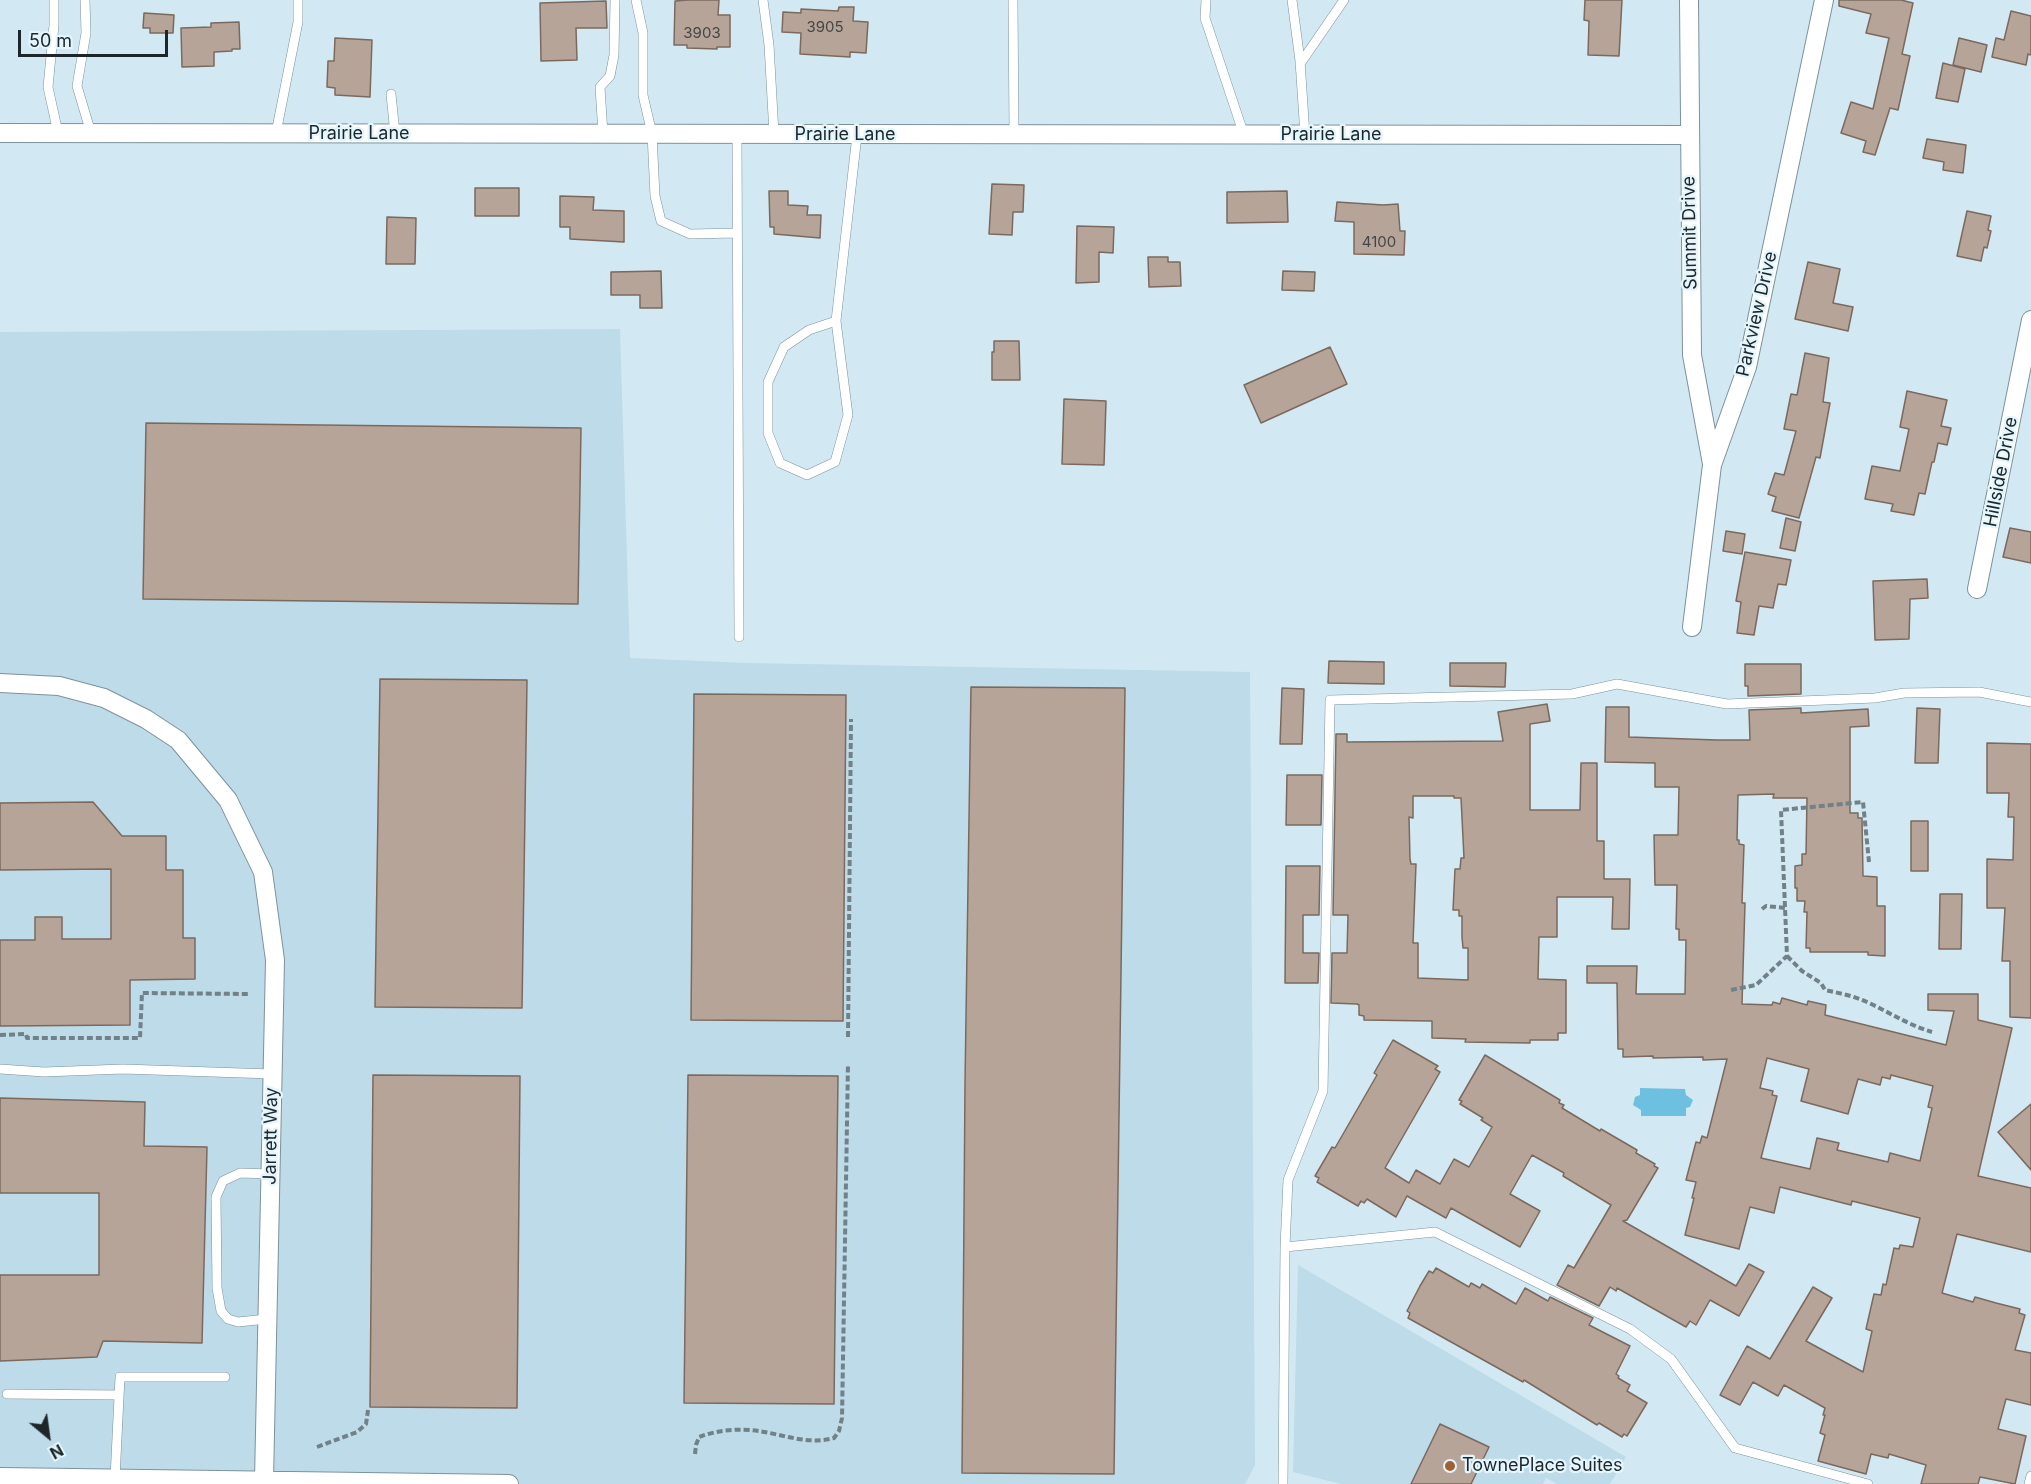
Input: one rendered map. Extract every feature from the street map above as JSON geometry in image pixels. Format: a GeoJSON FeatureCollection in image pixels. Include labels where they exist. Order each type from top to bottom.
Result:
{"type":"FeatureCollection","features":[{"type":"Feature","properties":{"kind":"street","name":"Summit Drive"},"geometry":{"type":"LineString","coordinates":[[1689,0],[1692,355],[1712,465]]}},
{"type":"Feature","properties":{"kind":"street","name":"Parkview Drive"},"geometry":{"type":"LineString","coordinates":[[1692,627],[1712,465],[1747,367],[1824,0]]}},
{"type":"Feature","properties":{"kind":"street","name":"Prairie Lane"},"geometry":{"type":"LineString","coordinates":[[0,133],[1689,135]]}},
{"type":"Feature","properties":{"kind":"street","name":"Hillside Drive"},"geometry":{"type":"LineString","coordinates":[[1977,589],[2031,320]]}},
{"type":"Feature","properties":{"kind":"street","name":"Jarrett Way"},"geometry":{"type":"LineString","coordinates":[[0,683],[59,686],[104,699],[146,719],[178,740],[228,800],[263,872],[275,960],[264,1480]]}},
{"type":"Feature","properties":{"kind":"street"},"geometry":{"type":"LineString","coordinates":[[0,1477],[509,1484]]}},
{"type":"Feature","properties":{"kind":"lane"},"geometry":{"type":"LineString","coordinates":[[54,0],[48,87],[58,133]]}},
{"type":"Feature","properties":{"kind":"lane"},"geometry":{"type":"LineString","coordinates":[[85,0],[86,33],[77,86],[92,133]]}},
{"type":"Feature","properties":{"kind":"lane"},"geometry":{"type":"LineString","coordinates":[[276,133],[298,22],[298,0]]}},
{"type":"Feature","properties":{"kind":"lane"},"geometry":{"type":"LineString","coordinates":[[603,134],[600,87],[610,76],[612,66],[615,0]]}},
{"type":"Feature","properties":{"kind":"lane"},"geometry":{"type":"LineString","coordinates":[[636,0],[643,33],[643,95],[652,134],[655,196],[661,220],[690,234],[737,233]]}},
{"type":"Feature","properties":{"kind":"lane"},"geometry":{"type":"LineString","coordinates":[[763,0],[769,45],[774,134]]}},
{"type":"Feature","properties":{"kind":"lane"},"geometry":{"type":"LineString","coordinates":[[1013,0],[1014,135]]}},
{"type":"Feature","properties":{"kind":"lane"},"geometry":{"type":"LineString","coordinates":[[1206,0],[1205,18],[1245,135]]}},
{"type":"Feature","properties":{"kind":"lane"},"geometry":{"type":"LineString","coordinates":[[1292,0],[1300,64],[1305,135]]}},
{"type":"Feature","properties":{"kind":"lane"},"geometry":{"type":"LineString","coordinates":[[1300,64],[1344,0]]}},
{"type":"Feature","properties":{"kind":"lane"},"geometry":{"type":"LineString","coordinates":[[391,94],[395,134]]}},
{"type":"Feature","properties":{"kind":"lane"},"geometry":{"type":"LineString","coordinates":[[737,135],[739,637]]}},
{"type":"Feature","properties":{"kind":"lane"},"geometry":{"type":"LineString","coordinates":[[836,321],[809,330],[784,347],[768,382],[768,432],[780,463],[807,475],[835,462],[848,415],[836,321],[857,135]]}},
{"type":"Feature","properties":{"kind":"lane"},"geometry":{"type":"LineString","coordinates":[[1283,1484],[1285,1247],[1288,1179],[1323,1091],[1330,700],[1572,694],[1617,684],[1727,704],[1875,698],[1904,693],[1979,692],[2031,702]]}},
{"type":"Feature","properties":{"kind":"lane"},"geometry":{"type":"LineString","coordinates":[[0,1070],[44,1072],[123,1069],[272,1074]]}},
{"type":"Feature","properties":{"kind":"lane"},"geometry":{"type":"LineString","coordinates":[[267,1319],[238,1322],[228,1319],[221,1311],[217,1288],[216,1197],[223,1181],[240,1173],[270,1174]]}},
{"type":"Feature","properties":{"kind":"lane"},"geometry":{"type":"LineString","coordinates":[[1285,1247],[1435,1232],[1630,1329],[1671,1359],[1735,1448],[1868,1484]]}},
{"type":"Feature","properties":{"kind":"lane"},"geometry":{"type":"LineString","coordinates":[[115,1478],[120,1377],[225,1377]]}},
{"type":"Feature","properties":{"kind":"lane"},"geometry":{"type":"LineString","coordinates":[[6,1394],[119,1395]]}},
{"type":"Feature","properties":{"kind":"lane"},"geometry":{"type":"LineString","coordinates":[[2029,1484],[2031,1476]]}},
{"type":"Feature","properties":{"kind":"path"},"geometry":{"type":"LineString","coordinates":[[848,1036],[851,719]]}},
{"type":"Feature","properties":{"kind":"path"},"geometry":{"type":"LineString","coordinates":[[1869,862],[1863,802],[1781,810],[1787,956],[1802,971],[1821,983],[1825,990],[1867,1002],[1913,1026],[1932,1032]]}},
{"type":"Feature","properties":{"kind":"path"},"geometry":{"type":"LineString","coordinates":[[1762,909],[1766,906],[1785,908]]}},
{"type":"Feature","properties":{"kind":"path"},"geometry":{"type":"LineString","coordinates":[[1731,990],[1756,985],[1787,956]]}},
{"type":"Feature","properties":{"kind":"path"},"geometry":{"type":"LineString","coordinates":[[0,1035],[26,1034],[27,1038],[140,1038],[142,993],[250,994]]}},
{"type":"Feature","properties":{"kind":"path"},"geometry":{"type":"LineString","coordinates":[[695,1454],[699,1437],[739,1429],[808,1441],[825,1441],[834,1438],[838,1431],[842,1418],[848,1064]]}},
{"type":"Feature","properties":{"kind":"path"},"geometry":{"type":"LineString","coordinates":[[317,1447],[357,1432],[366,1424],[368,1410]]}},
{"type":"Feature","properties":{"kind":"shaded area"},"geometry":{"type":"Polygon","coordinates":[[[620,329],[630,658],[747,663],[1250,672],[1255,1465],[1245,1484],[0,1484],[0,332],[620,329]]]}},
{"type":"Feature","properties":{"kind":"shaded area"},"geometry":{"type":"Polygon","coordinates":[[[1298,1265],[1626,1457],[1610,1484],[1557,1484],[1546,1478],[1543,1484],[1341,1484],[1293,1472],[1298,1265]]]}},
{"type":"Feature","properties":{"kind":"water"},"geometry":{"type":"Polygon","coordinates":[[[1640,1088],[1685,1089],[1686,1095],[1693,1100],[1690,1107],[1686,1108],[1686,1116],[1641,1116],[1641,1110],[1633,1105],[1635,1097],[1640,1095],[1640,1088]]]}},
{"type":"Feature","properties":{"kind":"building"},"geometry":{"type":"Polygon","coordinates":[[[719,0],[718,15],[730,15],[730,47],[687,48],[687,45],[674,45],[675,1],[719,0]]]}},
{"type":"Feature","properties":{"kind":"building"},"geometry":{"type":"Polygon","coordinates":[[[1585,0],[1622,0],[1619,56],[1588,55],[1589,21],[1584,20],[1585,0]]]}},
{"type":"Feature","properties":{"kind":"building"},"geometry":{"type":"Polygon","coordinates":[[[1839,0],[1901,0],[1913,3],[1902,54],[1910,56],[1898,110],[1890,108],[1875,155],[1863,152],[1866,141],[1841,133],[1851,102],[1873,109],[1889,38],[1866,33],[1871,14],[1839,6],[1839,0]]]}},
{"type":"Feature","properties":{"kind":"building"},"geometry":{"type":"Polygon","coordinates":[[[606,1],[607,28],[576,28],[577,60],[541,61],[540,3],[606,1]]]}},
{"type":"Feature","properties":{"kind":"building"},"geometry":{"type":"Polygon","coordinates":[[[839,7],[854,7],[853,21],[868,22],[866,53],[850,52],[850,57],[800,54],[801,33],[782,32],[783,12],[801,13],[801,9],[838,11],[839,7]]]}},
{"type":"Feature","properties":{"kind":"building"},"geometry":{"type":"Polygon","coordinates":[[[2011,11],[2031,16],[2031,55],[2028,54],[2026,65],[1992,57],[1996,38],[2004,40],[2011,11]]]}},
{"type":"Feature","properties":{"kind":"building"},"geometry":{"type":"Polygon","coordinates":[[[144,13],[174,15],[173,33],[150,33],[150,28],[143,28],[144,13]]]}},
{"type":"Feature","properties":{"kind":"building"},"geometry":{"type":"Polygon","coordinates":[[[239,22],[240,49],[214,52],[214,66],[182,67],[181,28],[211,27],[211,23],[239,22]]]}},
{"type":"Feature","properties":{"kind":"building"},"geometry":{"type":"Polygon","coordinates":[[[335,38],[372,40],[370,97],[335,95],[335,88],[327,87],[328,61],[334,61],[335,38]]]}},
{"type":"Feature","properties":{"kind":"building"},"geometry":{"type":"Polygon","coordinates":[[[1959,38],[1987,45],[1981,72],[1953,65],[1959,38]]]}},
{"type":"Feature","properties":{"kind":"building"},"geometry":{"type":"Polygon","coordinates":[[[1943,63],[1965,69],[1958,102],[1936,98],[1943,63]]]}},
{"type":"Feature","properties":{"kind":"building"},"geometry":{"type":"Polygon","coordinates":[[[1927,139],[1966,145],[1963,173],[1943,170],[1944,162],[1923,158],[1927,139]]]}},
{"type":"Feature","properties":{"kind":"building"},"geometry":{"type":"Polygon","coordinates":[[[992,184],[1024,185],[1023,212],[1013,212],[1012,235],[989,234],[992,184]]]}},
{"type":"Feature","properties":{"kind":"building"},"geometry":{"type":"Polygon","coordinates":[[[475,188],[519,188],[519,216],[475,216],[475,188]]]}},
{"type":"Feature","properties":{"kind":"building"},"geometry":{"type":"Polygon","coordinates":[[[769,191],[788,191],[788,205],[808,206],[807,215],[821,215],[820,238],[774,234],[774,227],[770,227],[769,191]]]}},
{"type":"Feature","properties":{"kind":"building"},"geometry":{"type":"Polygon","coordinates":[[[1287,191],[1288,222],[1227,223],[1227,192],[1287,191]]]}},
{"type":"Feature","properties":{"kind":"building"},"geometry":{"type":"Polygon","coordinates":[[[560,196],[594,197],[593,210],[624,211],[624,242],[570,239],[570,227],[560,227],[560,196]]]}},
{"type":"Feature","properties":{"kind":"building"},"geometry":{"type":"Polygon","coordinates":[[[1337,202],[1398,204],[1400,231],[1405,231],[1404,255],[1354,254],[1354,222],[1335,221],[1337,202]]]}},
{"type":"Feature","properties":{"kind":"building"},"geometry":{"type":"Polygon","coordinates":[[[1967,211],[1991,216],[1988,230],[1991,231],[1981,261],[1957,256],[1967,211]]]}},
{"type":"Feature","properties":{"kind":"building"},"geometry":{"type":"Polygon","coordinates":[[[387,217],[416,218],[415,264],[386,264],[387,217]]]}},
{"type":"Feature","properties":{"kind":"building"},"geometry":{"type":"Polygon","coordinates":[[[1077,226],[1114,227],[1113,253],[1099,252],[1099,282],[1076,283],[1077,226]]]}},
{"type":"Feature","properties":{"kind":"building"},"geometry":{"type":"Polygon","coordinates":[[[1148,257],[1168,257],[1168,262],[1180,262],[1181,286],[1149,287],[1148,257]]]}},
{"type":"Feature","properties":{"kind":"building"},"geometry":{"type":"Polygon","coordinates":[[[1808,262],[1840,269],[1833,303],[1853,307],[1848,331],[1795,319],[1808,262]]]}},
{"type":"Feature","properties":{"kind":"building"},"geometry":{"type":"Polygon","coordinates":[[[661,271],[662,308],[640,308],[640,295],[611,295],[611,272],[661,271]]]}},
{"type":"Feature","properties":{"kind":"building"},"geometry":{"type":"Polygon","coordinates":[[[1283,271],[1315,272],[1314,291],[1282,290],[1283,271]]]}},
{"type":"Feature","properties":{"kind":"building"},"geometry":{"type":"Polygon","coordinates":[[[994,341],[1019,341],[1020,380],[992,380],[994,341]]]}},
{"type":"Feature","properties":{"kind":"building"},"geometry":{"type":"Polygon","coordinates":[[[1330,347],[1347,384],[1261,423],[1244,385],[1330,347]]]}},
{"type":"Feature","properties":{"kind":"building"},"geometry":{"type":"Polygon","coordinates":[[[1805,353],[1829,358],[1823,402],[1830,403],[1820,458],[1816,457],[1799,518],[1772,511],[1776,497],[1768,494],[1775,473],[1784,475],[1796,431],[1784,429],[1791,394],[1797,395],[1805,353]]]}},
{"type":"Feature","properties":{"kind":"building"},"geometry":{"type":"Polygon","coordinates":[[[1907,391],[1947,400],[1941,426],[1951,428],[1947,445],[1938,443],[1925,494],[1919,493],[1914,515],[1891,511],[1893,504],[1865,499],[1872,466],[1900,471],[1909,429],[1900,427],[1907,391]]]}},
{"type":"Feature","properties":{"kind":"building"},"geometry":{"type":"Polygon","coordinates":[[[1064,399],[1106,401],[1104,465],[1062,464],[1064,399]]]}},
{"type":"Feature","properties":{"kind":"building"},"geometry":{"type":"Polygon","coordinates":[[[146,423],[581,428],[578,604],[143,599],[146,423]]]}},
{"type":"Feature","properties":{"kind":"building"},"geometry":{"type":"Polygon","coordinates":[[[1786,518],[1801,522],[1795,551],[1780,548],[1786,518]]]}},
{"type":"Feature","properties":{"kind":"building"},"geometry":{"type":"Polygon","coordinates":[[[2010,528],[2031,532],[2031,563],[2003,557],[2010,528]]]}},
{"type":"Feature","properties":{"kind":"building"},"geometry":{"type":"Polygon","coordinates":[[[1726,531],[1745,534],[1742,554],[1723,551],[1726,531]]]}},
{"type":"Feature","properties":{"kind":"building"},"geometry":{"type":"Polygon","coordinates":[[[1745,552],[1791,560],[1786,585],[1778,584],[1773,608],[1759,606],[1754,635],[1737,633],[1741,602],[1736,601],[1745,552]]]}},
{"type":"Feature","properties":{"kind":"building"},"geometry":{"type":"Polygon","coordinates":[[[1927,579],[1928,598],[1910,599],[1909,639],[1875,640],[1873,581],[1927,579]]]}},
{"type":"Feature","properties":{"kind":"building"},"geometry":{"type":"Polygon","coordinates":[[[1329,661],[1384,662],[1384,684],[1328,683],[1329,661]]]}},
{"type":"Feature","properties":{"kind":"building"},"geometry":{"type":"Polygon","coordinates":[[[1450,663],[1506,663],[1505,687],[1450,686],[1450,663]]]}},
{"type":"Feature","properties":{"kind":"building"},"geometry":{"type":"Polygon","coordinates":[[[1745,664],[1801,664],[1801,694],[1748,696],[1748,686],[1745,686],[1745,664]]]}},
{"type":"Feature","properties":{"kind":"building"},"geometry":{"type":"Polygon","coordinates":[[[380,679],[527,680],[522,1008],[375,1007],[380,679]]]}},
{"type":"Feature","properties":{"kind":"building"},"geometry":{"type":"Polygon","coordinates":[[[971,687],[1125,688],[1114,1474],[962,1473],[971,687]]]}},
{"type":"Feature","properties":{"kind":"building"},"geometry":{"type":"Polygon","coordinates":[[[1282,688],[1304,689],[1302,744],[1280,744],[1282,688]]]}},
{"type":"Feature","properties":{"kind":"building"},"geometry":{"type":"Polygon","coordinates":[[[694,694],[846,695],[843,1021],[691,1020],[694,694]]]}},
{"type":"Feature","properties":{"kind":"building"},"geometry":{"type":"Polygon","coordinates":[[[1547,704],[1550,721],[1530,724],[1530,810],[1580,810],[1581,763],[1597,763],[1597,841],[1604,841],[1604,879],[1630,879],[1629,929],[1612,929],[1613,897],[1557,897],[1557,937],[1539,937],[1538,979],[1566,980],[1566,1033],[1558,1033],[1558,1040],[1530,1040],[1530,1043],[1465,1042],[1466,1039],[1432,1038],[1432,1021],[1364,1020],[1364,1016],[1359,1015],[1359,1005],[1331,1003],[1332,953],[1347,953],[1348,915],[1333,915],[1336,734],[1347,734],[1347,742],[1503,741],[1498,712],[1547,704]],[[1413,796],[1413,818],[1409,817],[1410,859],[1411,864],[1416,864],[1413,943],[1418,943],[1418,978],[1468,980],[1468,948],[1463,948],[1462,916],[1459,916],[1459,910],[1453,910],[1455,869],[1460,869],[1461,858],[1464,858],[1461,798],[1454,798],[1454,796],[1413,796]]]}},
{"type":"Feature","properties":{"kind":"building"},"geometry":{"type":"Polygon","coordinates":[[[1606,707],[1629,707],[1629,737],[1717,740],[1750,740],[1749,710],[1801,708],[1801,713],[1868,709],[1869,726],[1850,727],[1850,813],[1858,813],[1858,818],[1862,818],[1863,876],[1877,877],[1877,906],[1885,906],[1885,956],[1868,955],[1868,952],[1810,952],[1810,948],[1806,948],[1807,912],[1804,912],[1805,901],[1797,901],[1795,866],[1802,865],[1802,854],[1806,854],[1807,798],[1773,798],[1774,794],[1738,795],[1737,840],[1739,844],[1744,845],[1742,1004],[1772,1005],[1773,1002],[1780,1004],[1782,998],[1807,1005],[1808,1001],[1826,1005],[1825,1015],[1946,1045],[1954,1011],[1928,1010],[1928,994],[1978,994],[1978,1020],[2012,1028],[1978,1176],[2031,1188],[2031,1252],[1957,1234],[1942,1293],[1973,1302],[1975,1297],[2020,1309],[2019,1313],[2025,1315],[2015,1350],[2031,1353],[2031,1405],[2006,1399],[1998,1429],[2026,1436],[2015,1484],[1980,1477],[1978,1484],[1921,1484],[1926,1465],[1889,1454],[1888,1458],[1871,1454],[1866,1474],[1818,1461],[1825,1435],[1820,1433],[1825,1408],[1784,1385],[1778,1396],[1753,1382],[1740,1405],[1720,1395],[1747,1346],[1770,1359],[1813,1287],[1832,1298],[1806,1341],[1863,1372],[1872,1331],[1866,1329],[1874,1294],[1881,1295],[1883,1284],[1886,1285],[1894,1248],[1899,1249],[1900,1245],[1913,1247],[1920,1218],[1852,1201],[1851,1205],[1780,1187],[1774,1213],[1750,1207],[1739,1249],[1685,1235],[1696,1182],[1686,1180],[1696,1142],[1700,1143],[1702,1136],[1707,1138],[1727,1059],[1623,1057],[1623,1049],[1618,1049],[1617,983],[1587,983],[1587,966],[1637,966],[1636,994],[1685,994],[1686,940],[1679,940],[1679,929],[1676,929],[1677,885],[1655,885],[1654,835],[1678,835],[1679,787],[1655,787],[1655,763],[1605,762],[1606,707]],[[1767,1058],[1760,1088],[1773,1091],[1772,1095],[1777,1096],[1761,1158],[1810,1169],[1817,1138],[1839,1143],[1837,1150],[1888,1162],[1890,1153],[1920,1161],[1932,1108],[1928,1107],[1933,1086],[1891,1075],[1890,1079],[1882,1077],[1880,1085],[1858,1079],[1848,1114],[1801,1101],[1809,1069],[1767,1058]]]}},
{"type":"Feature","properties":{"kind":"building"},"geometry":{"type":"Polygon","coordinates":[[[1917,708],[1940,709],[1938,763],[1915,763],[1917,708]]]}},
{"type":"Feature","properties":{"kind":"building"},"geometry":{"type":"Polygon","coordinates":[[[1987,743],[2031,744],[2031,1018],[2010,1017],[2010,961],[2002,961],[2005,908],[1987,908],[1987,859],[2013,860],[2014,817],[2008,817],[2009,793],[1987,793],[1987,743]]]}},
{"type":"Feature","properties":{"kind":"building"},"geometry":{"type":"Polygon","coordinates":[[[1287,775],[1322,775],[1321,825],[1286,825],[1287,775]]]}},
{"type":"Feature","properties":{"kind":"building"},"geometry":{"type":"Polygon","coordinates":[[[93,802],[122,836],[166,836],[166,870],[183,870],[183,938],[195,938],[195,979],[130,980],[130,1025],[0,1026],[0,940],[35,940],[35,917],[62,917],[62,939],[111,939],[111,869],[0,870],[0,803],[93,802]]]}},
{"type":"Feature","properties":{"kind":"building"},"geometry":{"type":"Polygon","coordinates":[[[1911,821],[1928,821],[1928,871],[1911,871],[1911,821]]]}},
{"type":"Feature","properties":{"kind":"building"},"geometry":{"type":"Polygon","coordinates":[[[1286,866],[1320,866],[1319,915],[1303,915],[1303,953],[1319,953],[1318,983],[1285,983],[1286,866]]]}},
{"type":"Feature","properties":{"kind":"building"},"geometry":{"type":"Polygon","coordinates":[[[1940,894],[1962,894],[1961,949],[1939,949],[1940,894]]]}},
{"type":"Feature","properties":{"kind":"building"},"geometry":{"type":"Polygon","coordinates":[[[1393,1040],[1438,1066],[1435,1069],[1440,1072],[1385,1168],[1409,1183],[1416,1170],[1440,1184],[1454,1159],[1469,1167],[1492,1127],[1481,1120],[1483,1118],[1460,1104],[1462,1101],[1459,1100],[1485,1055],[1560,1100],[1559,1103],[1564,1105],[1562,1108],[1637,1150],[1636,1153],[1655,1164],[1654,1166],[1658,1168],[1627,1220],[1623,1221],[1736,1286],[1749,1264],[1764,1272],[1739,1316],[1710,1300],[1696,1325],[1690,1321],[1686,1327],[1617,1288],[1616,1291],[1610,1287],[1599,1306],[1557,1285],[1568,1265],[1574,1268],[1611,1205],[1563,1176],[1564,1173],[1532,1155],[1510,1194],[1540,1211],[1520,1247],[1451,1208],[1446,1218],[1407,1196],[1396,1217],[1367,1199],[1364,1203],[1361,1201],[1358,1206],[1317,1182],[1319,1178],[1315,1176],[1332,1147],[1335,1148],[1377,1075],[1374,1073],[1393,1040]]]}},
{"type":"Feature","properties":{"kind":"building"},"geometry":{"type":"Polygon","coordinates":[[[373,1075],[520,1076],[517,1408],[370,1407],[373,1075]]]}},
{"type":"Feature","properties":{"kind":"building"},"geometry":{"type":"Polygon","coordinates":[[[688,1075],[838,1076],[834,1404],[684,1403],[688,1075]]]}},
{"type":"Feature","properties":{"kind":"building"},"geometry":{"type":"Polygon","coordinates":[[[0,1098],[145,1102],[144,1146],[207,1147],[202,1343],[103,1341],[97,1357],[0,1361],[0,1275],[99,1275],[99,1193],[0,1193],[0,1098]]]}},
{"type":"Feature","properties":{"kind":"building"},"geometry":{"type":"Polygon","coordinates":[[[2031,1104],[2031,1170],[1998,1132],[2031,1104]]]}},
{"type":"Feature","properties":{"kind":"building"},"geometry":{"type":"Polygon","coordinates":[[[1436,1268],[1469,1287],[1471,1283],[1480,1288],[1482,1284],[1516,1304],[1525,1288],[1548,1301],[1550,1297],[1593,1318],[1589,1325],[1630,1346],[1616,1374],[1618,1378],[1630,1385],[1627,1391],[1647,1403],[1627,1436],[1624,1434],[1622,1437],[1599,1423],[1597,1425],[1524,1380],[1523,1382],[1408,1318],[1410,1313],[1407,1311],[1420,1286],[1429,1271],[1433,1273],[1436,1268]]]}},
{"type":"Feature","properties":{"kind":"building","name":"TownePlace Suites"},"geometry":{"type":"Polygon","coordinates":[[[1440,1424],[1489,1447],[1471,1484],[1411,1484],[1440,1424]]]}},
{"type":"Feature","properties":{"kind":"place","name":"TownePlace Suites"},"geometry":{"type":"Point","coordinates":[1450,1466]}}]}
